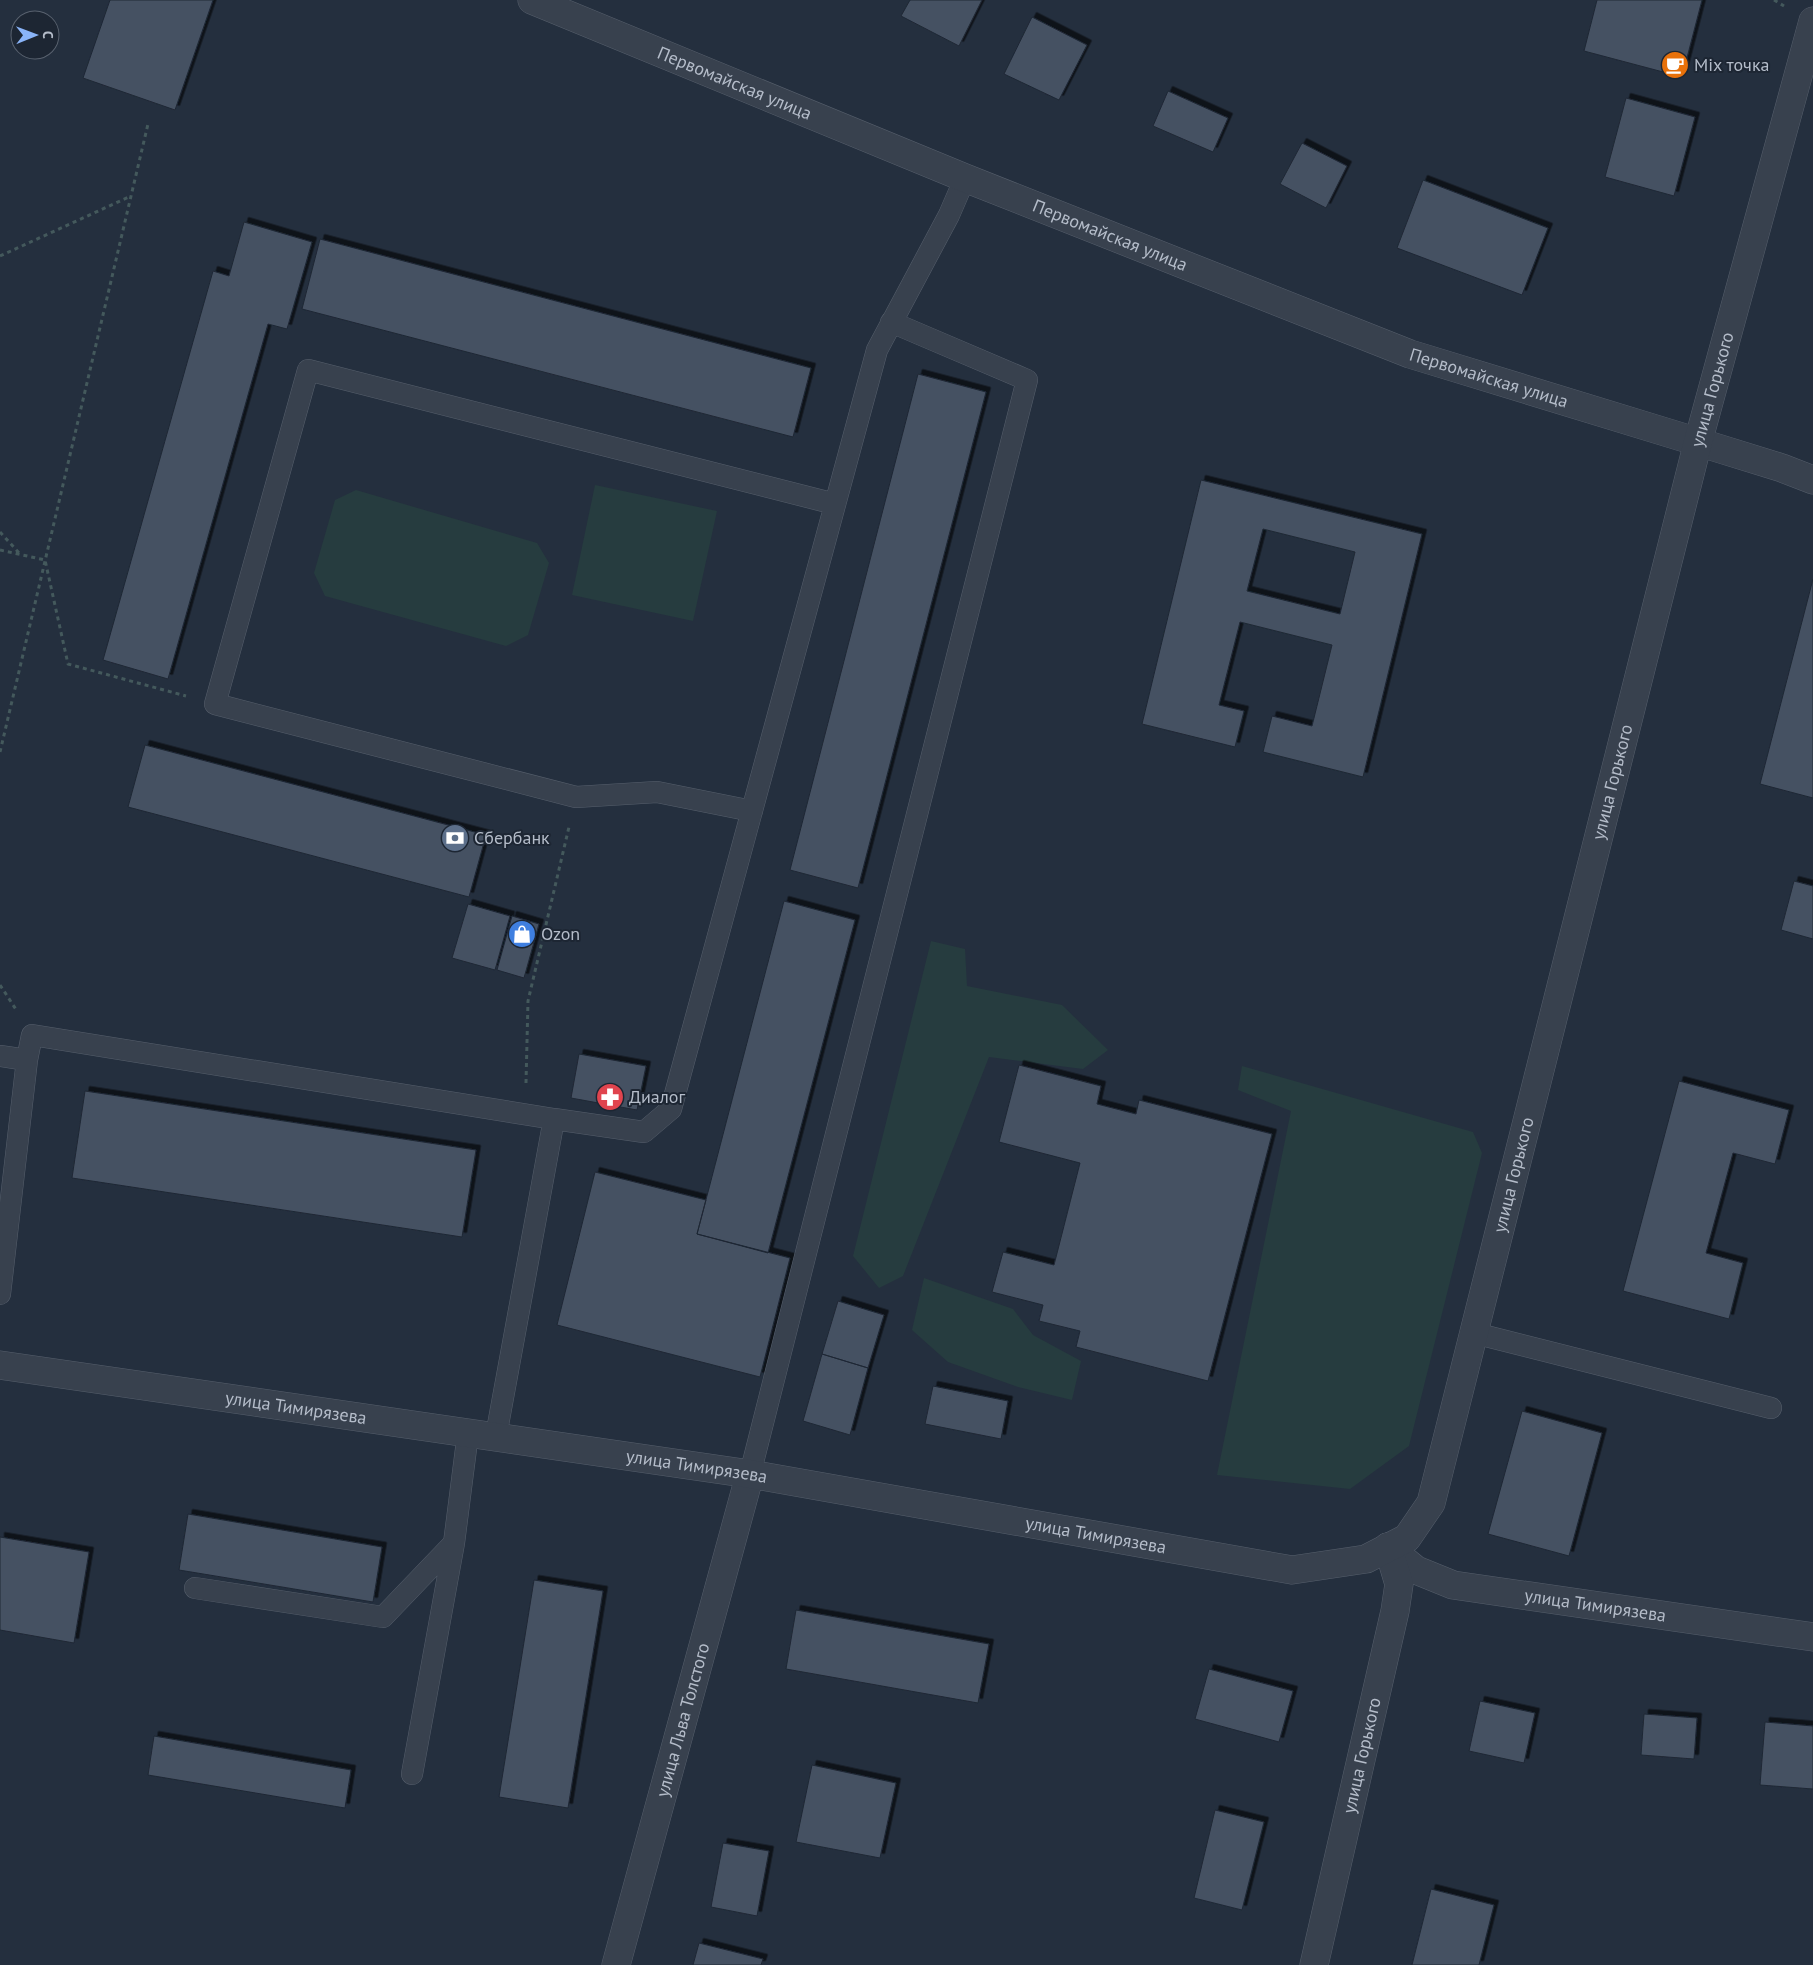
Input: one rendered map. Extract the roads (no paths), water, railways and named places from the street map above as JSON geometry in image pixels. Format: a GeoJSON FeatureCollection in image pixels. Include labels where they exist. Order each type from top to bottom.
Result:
{"type":"FeatureCollection","features":[{"type":"Feature","properties":{"kind":"street","name":"Первомайская улица"},"geometry":{"type":"LineString","coordinates":[[532,0],[965,178],[1410,354],[1782,468],[1813,480]]}},
{"type":"Feature","properties":{"kind":"street","name":"улица Горького"},"geometry":{"type":"LineString","coordinates":[[1314,1965],[1395,1611],[1399,1584],[1397,1543],[1431,1503],[1698,442],[1813,22]]}},
{"type":"Feature","properties":{"kind":"street","name":"улица Тимирязева"},"geometry":{"type":"LineString","coordinates":[[0,1365],[750,1474],[1292,1570],[1366,1560],[1397,1543],[1416,1570],[1453,1585],[1813,1637]]}},
{"type":"Feature","properties":{"kind":"street","name":"улица Льва Толстого"},"geometry":{"type":"LineString","coordinates":[[616,1965],[750,1474]]}},
{"type":"Feature","properties":{"kind":"lane"},"geometry":{"type":"LineString","coordinates":[[0,1294],[32,1035],[644,1132],[671,1109],[877,350],[949,215],[965,178]]}},
{"type":"Feature","properties":{"kind":"lane"},"geometry":{"type":"LineString","coordinates":[[750,1474],[1027,380],[891,322]]}},
{"type":"Feature","properties":{"kind":"lane"},"geometry":{"type":"LineString","coordinates":[[752,811],[657,792],[576,797],[215,704],[308,370],[835,504]]}},
{"type":"Feature","properties":{"kind":"lane"},"geometry":{"type":"LineString","coordinates":[[0,1056],[28,1060]]}},
{"type":"Feature","properties":{"kind":"lane"},"geometry":{"type":"LineString","coordinates":[[496,1436],[554,1119]]}},
{"type":"Feature","properties":{"kind":"lane"},"geometry":{"type":"LineString","coordinates":[[1474,1333],[1771,1408]]}},
{"type":"Feature","properties":{"kind":"lane"},"geometry":{"type":"LineString","coordinates":[[412,1774],[454,1543],[468,1433]]}},
{"type":"Feature","properties":{"kind":"lane"},"geometry":{"type":"LineString","coordinates":[[195,1588],[383,1616],[454,1543]]}},
{"type":"Feature","properties":{"kind":"place","name":"Mix точка"},"geometry":{"type":"Point","coordinates":[1675,65]}},
{"type":"Feature","properties":{"kind":"place","name":"Сбербанк"},"geometry":{"type":"Point","coordinates":[455,838]}},
{"type":"Feature","properties":{"kind":"place","name":"Ozon"},"geometry":{"type":"Point","coordinates":[522,934]}},
{"type":"Feature","properties":{"kind":"place","name":"Диалог"},"geometry":{"type":"Point","coordinates":[610,1097]}}]}
